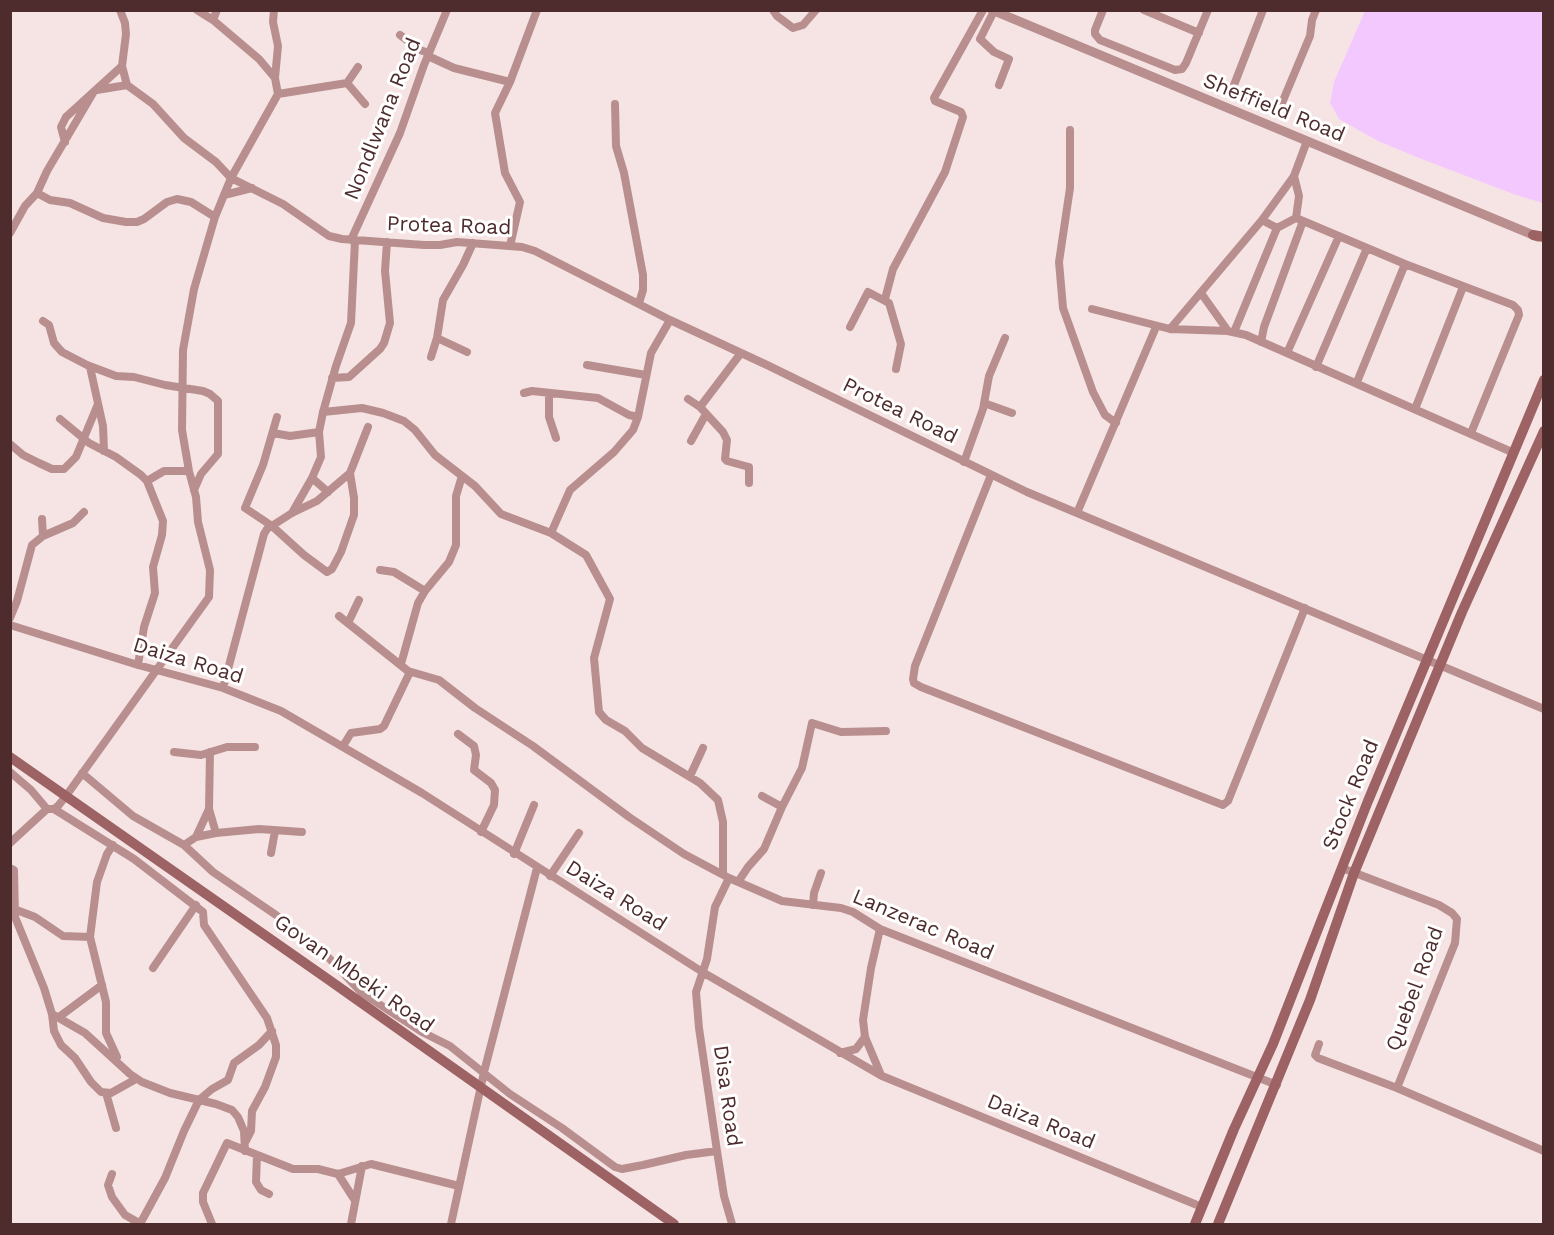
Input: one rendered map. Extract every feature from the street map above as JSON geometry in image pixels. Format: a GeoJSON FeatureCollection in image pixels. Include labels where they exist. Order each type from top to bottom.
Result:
{"type":"FeatureCollection","features":[{"type":"Feature","properties":{"kind":"main road","name":"Stock Road"},"geometry":{"type":"LineString","coordinates":[[1195,1224],[1273,1044],[1342,868],[1544,380]]}},
{"type":"Feature","properties":{"kind":"main road","name":"Stock Road"},"geometry":{"type":"LineString","coordinates":[[1218,1224],[1310,1000],[1354,873],[1440,666],[1544,431]]}},
{"type":"Feature","properties":{"kind":"main road","name":"Govan Mbeki Road"},"geometry":{"type":"LineString","coordinates":[[10,757],[674,1224]]}},
{"type":"Feature","properties":{"kind":"street"},"geometry":{"type":"LineString","coordinates":[[10,233],[26,206],[37,193],[47,171],[95,92],[127,85],[122,66],[125,23],[120,10]]}},
{"type":"Feature","properties":{"kind":"street"},"geometry":{"type":"LineString","coordinates":[[197,10],[213,20],[259,59],[275,78]]}},
{"type":"Feature","properties":{"kind":"street"},"geometry":{"type":"LineString","coordinates":[[213,20],[217,10]]}},
{"type":"Feature","properties":{"kind":"street"},"geometry":{"type":"LineString","coordinates":[[10,843],[66,796],[209,597],[210,570],[198,522],[182,430],[183,350],[188,318],[215,217],[231,178],[278,94],[275,78],[278,55],[273,22],[274,10]]}},
{"type":"Feature","properties":{"kind":"street","name":"Nondlwana Road"},"geometry":{"type":"LineString","coordinates":[[353,240],[400,133],[447,10]]}},
{"type":"Feature","properties":{"kind":"street"},"geometry":{"type":"LineString","coordinates":[[510,246],[520,202],[505,172],[494,117],[537,10]]}},
{"type":"Feature","properties":{"kind":"street"},"geometry":{"type":"LineString","coordinates":[[773,10],[793,28],[803,25],[816,10]]}},
{"type":"Feature","properties":{"kind":"street"},"geometry":{"type":"LineString","coordinates":[[885,299],[893,269],[945,172],[963,117],[961,112],[935,101],[934,98],[983,10]]}},
{"type":"Feature","properties":{"kind":"street"},"geometry":{"type":"LineString","coordinates":[[1103,10],[1095,34],[1100,40],[1175,70],[1182,69],[1208,10]]}},
{"type":"Feature","properties":{"kind":"street"},"geometry":{"type":"LineString","coordinates":[[1144,10],[1199,33]]}},
{"type":"Feature","properties":{"kind":"street"},"geometry":{"type":"LineString","coordinates":[[1263,10],[1233,91],[1271,109],[1282,103],[1310,36],[1316,10]]}},
{"type":"Feature","properties":{"kind":"street"},"geometry":{"type":"LineString","coordinates":[[993,11],[980,39],[994,52],[1009,59],[999,86]]}},
{"type":"Feature","properties":{"kind":"street","name":"Sheffield Road"},"geometry":{"type":"LineString","coordinates":[[993,11],[1540,237]]}},
{"type":"Feature","properties":{"kind":"street"},"geometry":{"type":"LineString","coordinates":[[400,35],[420,50],[454,68],[510,82]]}},
{"type":"Feature","properties":{"kind":"street"},"geometry":{"type":"LineString","coordinates":[[65,142],[62,123],[75,107],[95,92],[122,66]]}},
{"type":"Feature","properties":{"kind":"street"},"geometry":{"type":"LineString","coordinates":[[278,94],[347,83],[358,67]]}},
{"type":"Feature","properties":{"kind":"street"},"geometry":{"type":"LineString","coordinates":[[347,83],[365,104]]}},
{"type":"Feature","properties":{"kind":"street","name":"Protea Road"},"geometry":{"type":"LineString","coordinates":[[127,85],[153,104],[178,132],[216,162],[231,178],[283,204],[329,236],[353,240],[440,245],[457,242],[473,243],[535,251],[670,320],[991,475],[1544,709]]}},
{"type":"Feature","properties":{"kind":"street"},"geometry":{"type":"LineString","coordinates":[[615,104],[616,146],[624,173],[643,275],[643,290],[639,303]]}},
{"type":"Feature","properties":{"kind":"street"},"geometry":{"type":"LineString","coordinates":[[1070,130],[1071,181],[1059,262],[1063,308],[1093,392],[1106,415],[1116,423]]}},
{"type":"Feature","properties":{"kind":"street"},"geometry":{"type":"LineString","coordinates":[[1170,329],[1262,220],[1294,176],[1307,141]]}},
{"type":"Feature","properties":{"kind":"street"},"geometry":{"type":"LineString","coordinates":[[1261,342],[1300,220],[1299,196],[1294,176]]}},
{"type":"Feature","properties":{"kind":"street"},"geometry":{"type":"LineString","coordinates":[[224,195],[252,188]]}},
{"type":"Feature","properties":{"kind":"street"},"geometry":{"type":"LineString","coordinates":[[37,193],[50,200],[70,203],[103,218],[126,222],[137,222],[144,219],[167,202],[177,199],[191,202],[215,217]]}},
{"type":"Feature","properties":{"kind":"street"},"geometry":{"type":"LineString","coordinates":[[1262,220],[1277,228]]}},
{"type":"Feature","properties":{"kind":"street"},"geometry":{"type":"LineString","coordinates":[[1231,331],[1277,228],[1300,220],[1405,264],[1513,305],[1519,312],[1471,433]]}},
{"type":"Feature","properties":{"kind":"street"},"geometry":{"type":"LineString","coordinates":[[1287,353],[1339,237]]}},
{"type":"Feature","properties":{"kind":"street"},"geometry":{"type":"LineString","coordinates":[[292,513],[321,457],[319,432],[323,412],[351,323],[353,240]]}},
{"type":"Feature","properties":{"kind":"street"},"geometry":{"type":"LineString","coordinates":[[332,378],[349,377],[384,343],[390,323],[385,271],[387,242]]}},
{"type":"Feature","properties":{"kind":"street"},"geometry":{"type":"LineString","coordinates":[[431,357],[437,338],[443,300],[473,243]]}},
{"type":"Feature","properties":{"kind":"street"},"geometry":{"type":"LineString","coordinates":[[1316,367],[1367,248]]}},
{"type":"Feature","properties":{"kind":"street"},"geometry":{"type":"LineString","coordinates":[[1357,382],[1405,264]]}},
{"type":"Feature","properties":{"kind":"street"},"geometry":{"type":"LineString","coordinates":[[1414,409],[1463,287]]}},
{"type":"Feature","properties":{"kind":"street"},"geometry":{"type":"LineString","coordinates":[[850,327],[868,292],[885,299],[889,303],[901,344],[896,369]]}},
{"type":"Feature","properties":{"kind":"street"},"geometry":{"type":"LineString","coordinates":[[1201,293],[1231,331]]}},
{"type":"Feature","properties":{"kind":"street"},"geometry":{"type":"LineString","coordinates":[[1092,309],[1156,327],[1231,331],[1357,382],[1514,453]]}},
{"type":"Feature","properties":{"kind":"street"},"geometry":{"type":"LineString","coordinates":[[551,533],[570,490],[633,430],[638,417],[651,353],[670,320]]}},
{"type":"Feature","properties":{"kind":"street"},"geometry":{"type":"LineString","coordinates":[[44,321],[51,330],[54,343],[62,352],[90,367],[116,375],[134,376],[210,394],[218,401],[218,454],[201,474],[194,490]]}},
{"type":"Feature","properties":{"kind":"street"},"geometry":{"type":"LineString","coordinates":[[1077,513],[1156,327]]}},
{"type":"Feature","properties":{"kind":"street"},"geometry":{"type":"LineString","coordinates":[[437,338],[467,352]]}},
{"type":"Feature","properties":{"kind":"street"},"geometry":{"type":"LineString","coordinates":[[964,462],[984,403],[989,376],[1005,338]]}},
{"type":"Feature","properties":{"kind":"street"},"geometry":{"type":"LineString","coordinates":[[700,407],[741,353]]}},
{"type":"Feature","properties":{"kind":"street"},"geometry":{"type":"LineString","coordinates":[[587,365],[646,375]]}},
{"type":"Feature","properties":{"kind":"street"},"geometry":{"type":"LineString","coordinates":[[90,367],[103,426],[104,451]]}},
{"type":"Feature","properties":{"kind":"street"},"geometry":{"type":"LineString","coordinates":[[524,393],[598,398],[629,415],[638,417]]}},
{"type":"Feature","properties":{"kind":"street"},"geometry":{"type":"LineString","coordinates":[[549,393],[549,417],[556,438]]}},
{"type":"Feature","properties":{"kind":"street"},"geometry":{"type":"LineString","coordinates":[[688,399],[700,407],[723,432],[727,440],[725,459],[749,467],[749,483]]}},
{"type":"Feature","properties":{"kind":"street"},"geometry":{"type":"LineString","coordinates":[[984,403],[1012,413]]}},
{"type":"Feature","properties":{"kind":"street"},"geometry":{"type":"LineString","coordinates":[[10,444],[27,458],[57,470],[64,469],[74,461],[98,404]]}},
{"type":"Feature","properties":{"kind":"street"},"geometry":{"type":"LineString","coordinates":[[323,412],[362,408],[397,417],[411,426],[435,455],[480,492],[501,514],[551,533],[586,555],[609,595],[593,661],[600,714],[625,731],[642,748],[690,776],[714,795],[720,805],[723,822],[726,876]]}},
{"type":"Feature","properties":{"kind":"street"},"geometry":{"type":"LineString","coordinates":[[691,441],[706,414]]}},
{"type":"Feature","properties":{"kind":"street"},"geometry":{"type":"LineString","coordinates":[[277,417],[263,465],[245,508],[272,526],[327,572],[331,571],[341,552],[354,515],[350,472]]}},
{"type":"Feature","properties":{"kind":"street"},"geometry":{"type":"LineString","coordinates":[[60,419],[83,439],[134,469],[147,482],[161,515],[163,528],[153,567],[156,587],[144,627],[138,665]]}},
{"type":"Feature","properties":{"kind":"street"},"geometry":{"type":"LineString","coordinates":[[223,688],[264,534],[292,513],[317,501],[350,472],[368,428]]}},
{"type":"Feature","properties":{"kind":"street"},"geometry":{"type":"LineString","coordinates":[[273,433],[290,436],[319,432]]}},
{"type":"Feature","properties":{"kind":"street"},"geometry":{"type":"LineString","coordinates":[[147,482],[164,471],[189,471]]}},
{"type":"Feature","properties":{"kind":"street"},"geometry":{"type":"LineString","coordinates":[[991,475],[915,666],[914,683],[921,687],[1223,805],[1228,801],[1305,608]]}},
{"type":"Feature","properties":{"kind":"street"},"geometry":{"type":"LineString","coordinates":[[401,664],[412,619],[425,591],[449,562],[453,552],[457,531],[456,491],[462,476]]}},
{"type":"Feature","properties":{"kind":"street"},"geometry":{"type":"LineString","coordinates":[[312,478],[328,492]]}},
{"type":"Feature","properties":{"kind":"street"},"geometry":{"type":"LineString","coordinates":[[10,618],[32,545],[43,536],[73,524],[84,512]]}},
{"type":"Feature","properties":{"kind":"street"},"geometry":{"type":"LineString","coordinates":[[42,519],[43,536]]}},
{"type":"Feature","properties":{"kind":"street"},"geometry":{"type":"LineString","coordinates":[[380,570],[394,572],[425,591]]}},
{"type":"Feature","properties":{"kind":"street"},"geometry":{"type":"LineString","coordinates":[[348,624],[359,600]]}},
{"type":"Feature","properties":{"kind":"street"},"geometry":{"type":"LineString","coordinates":[[339,616],[410,672],[384,726],[380,729],[351,733],[343,746]]}},
{"type":"Feature","properties":{"kind":"street","name":"Daiza Road"},"geometry":{"type":"LineString","coordinates":[[10,625],[138,665],[223,688],[281,711],[343,746],[704,973],[839,1053],[882,1076],[1202,1207]]}},
{"type":"Feature","properties":{"kind":"street","name":"Lanzerac Road"},"geometry":{"type":"LineString","coordinates":[[410,672],[435,678],[533,746],[629,817],[684,854],[738,882],[782,901],[842,908],[880,929],[1277,1085]]}},
{"type":"Feature","properties":{"kind":"street"},"geometry":{"type":"LineString","coordinates":[[738,882],[764,849],[804,763],[812,723],[841,732],[886,731]]}},
{"type":"Feature","properties":{"kind":"street"},"geometry":{"type":"LineString","coordinates":[[458,734],[474,746],[476,755],[474,770],[495,790],[494,805],[482,832]]}},
{"type":"Feature","properties":{"kind":"street"},"geometry":{"type":"LineString","coordinates":[[174,752],[198,756],[227,747],[255,747]]}},
{"type":"Feature","properties":{"kind":"street"},"geometry":{"type":"LineString","coordinates":[[690,776],[703,748]]}},
{"type":"Feature","properties":{"kind":"street"},"geometry":{"type":"LineString","coordinates":[[210,752],[209,809],[216,832]]}},
{"type":"Feature","properties":{"kind":"street"},"geometry":{"type":"LineString","coordinates":[[10,772],[50,809],[113,845],[204,913],[204,925],[265,1014],[277,1051],[265,1087],[252,1111],[251,1131],[246,1141]]}},
{"type":"Feature","properties":{"kind":"street"},"geometry":{"type":"LineString","coordinates":[[82,773],[133,816],[184,845],[213,872],[276,915],[327,956],[363,993],[422,1032],[450,1046],[510,1094],[617,1168],[643,1166],[686,1155],[717,1151]]}},
{"type":"Feature","properties":{"kind":"street"},"geometry":{"type":"LineString","coordinates":[[762,796],[782,807]]}},
{"type":"Feature","properties":{"kind":"street"},"geometry":{"type":"LineString","coordinates":[[514,854],[534,805]]}},
{"type":"Feature","properties":{"kind":"street"},"geometry":{"type":"LineString","coordinates":[[196,837],[209,809]]}},
{"type":"Feature","properties":{"kind":"street"},"geometry":{"type":"LineString","coordinates":[[184,845],[196,837],[216,832],[247,830],[302,832]]}},
{"type":"Feature","properties":{"kind":"street"},"geometry":{"type":"LineString","coordinates":[[271,854],[275,831]]}},
{"type":"Feature","properties":{"kind":"street"},"geometry":{"type":"LineString","coordinates":[[550,876],[579,833]]}},
{"type":"Feature","properties":{"kind":"street"},"geometry":{"type":"LineString","coordinates":[[113,845],[107,854],[97,882],[90,937],[106,1005],[106,1033],[121,1064]]}},
{"type":"Feature","properties":{"kind":"street"},"geometry":{"type":"LineString","coordinates":[[10,868],[14,870],[14,909],[20,931],[56,1016],[54,1031],[61,1045],[77,1060],[91,1082],[101,1092],[114,1092],[136,1079]]}},
{"type":"Feature","properties":{"kind":"street"},"geometry":{"type":"LineString","coordinates":[[451,1224],[484,1072],[537,868]]}},
{"type":"Feature","properties":{"kind":"street","name":"Quebel Road"},"geometry":{"type":"LineString","coordinates":[[1342,868],[1439,905],[1457,919],[1455,943],[1397,1088]]}},
{"type":"Feature","properties":{"kind":"street"},"geometry":{"type":"LineString","coordinates":[[813,905],[814,892],[821,873]]}},
{"type":"Feature","properties":{"kind":"street","name":"Disa Road"},"geometry":{"type":"LineString","coordinates":[[726,876],[715,907],[704,973],[696,988],[696,1000],[724,1196],[732,1224]]}},
{"type":"Feature","properties":{"kind":"street"},"geometry":{"type":"LineString","coordinates":[[153,968],[196,905]]}},
{"type":"Feature","properties":{"kind":"street"},"geometry":{"type":"LineString","coordinates":[[14,909],[35,917],[63,936],[90,937]]}},
{"type":"Feature","properties":{"kind":"street"},"geometry":{"type":"LineString","coordinates":[[880,929],[863,1008],[865,1036],[882,1076]]}},
{"type":"Feature","properties":{"kind":"street"},"geometry":{"type":"LineString","coordinates":[[56,1016],[102,985]]}},
{"type":"Feature","properties":{"kind":"street"},"geometry":{"type":"LineString","coordinates":[[56,1016],[85,1033],[136,1079],[150,1087],[232,1110],[242,1124],[246,1141],[245,1151]]}},
{"type":"Feature","properties":{"kind":"street"},"geometry":{"type":"LineString","coordinates":[[112,1174],[108,1185],[112,1197],[125,1215],[140,1224],[165,1178],[183,1131],[199,1100],[212,1089],[230,1079],[234,1063],[259,1045],[272,1031]]}},
{"type":"Feature","properties":{"kind":"street"},"geometry":{"type":"LineString","coordinates":[[839,1053],[856,1048],[865,1036]]}},
{"type":"Feature","properties":{"kind":"street"},"geometry":{"type":"LineString","coordinates":[[1319,1044],[1315,1055],[1318,1058],[1397,1088],[1544,1151]]}},
{"type":"Feature","properties":{"kind":"street"},"geometry":{"type":"LineString","coordinates":[[106,1093],[116,1128]]}},
{"type":"Feature","properties":{"kind":"street"},"geometry":{"type":"LineString","coordinates":[[212,1224],[203,1202],[204,1190],[227,1143],[293,1168],[318,1169],[338,1174],[371,1164],[459,1186]]}},
{"type":"Feature","properties":{"kind":"street"},"geometry":{"type":"LineString","coordinates":[[257,1155],[255,1175],[257,1186],[269,1194]]}},
{"type":"Feature","properties":{"kind":"street"},"geometry":{"type":"LineString","coordinates":[[351,1224],[362,1166]]}},
{"type":"Feature","properties":{"kind":"street"},"geometry":{"type":"LineString","coordinates":[[338,1174],[354,1199]]}},
{"type":"Feature","properties":{"kind":"shaded area"},"geometry":{"type":"Polygon","coordinates":[[[1365,11],[1543,11],[1543,203],[1419,158],[1378,141],[1339,119],[1330,103],[1334,82],[1365,11]]]}}]}
